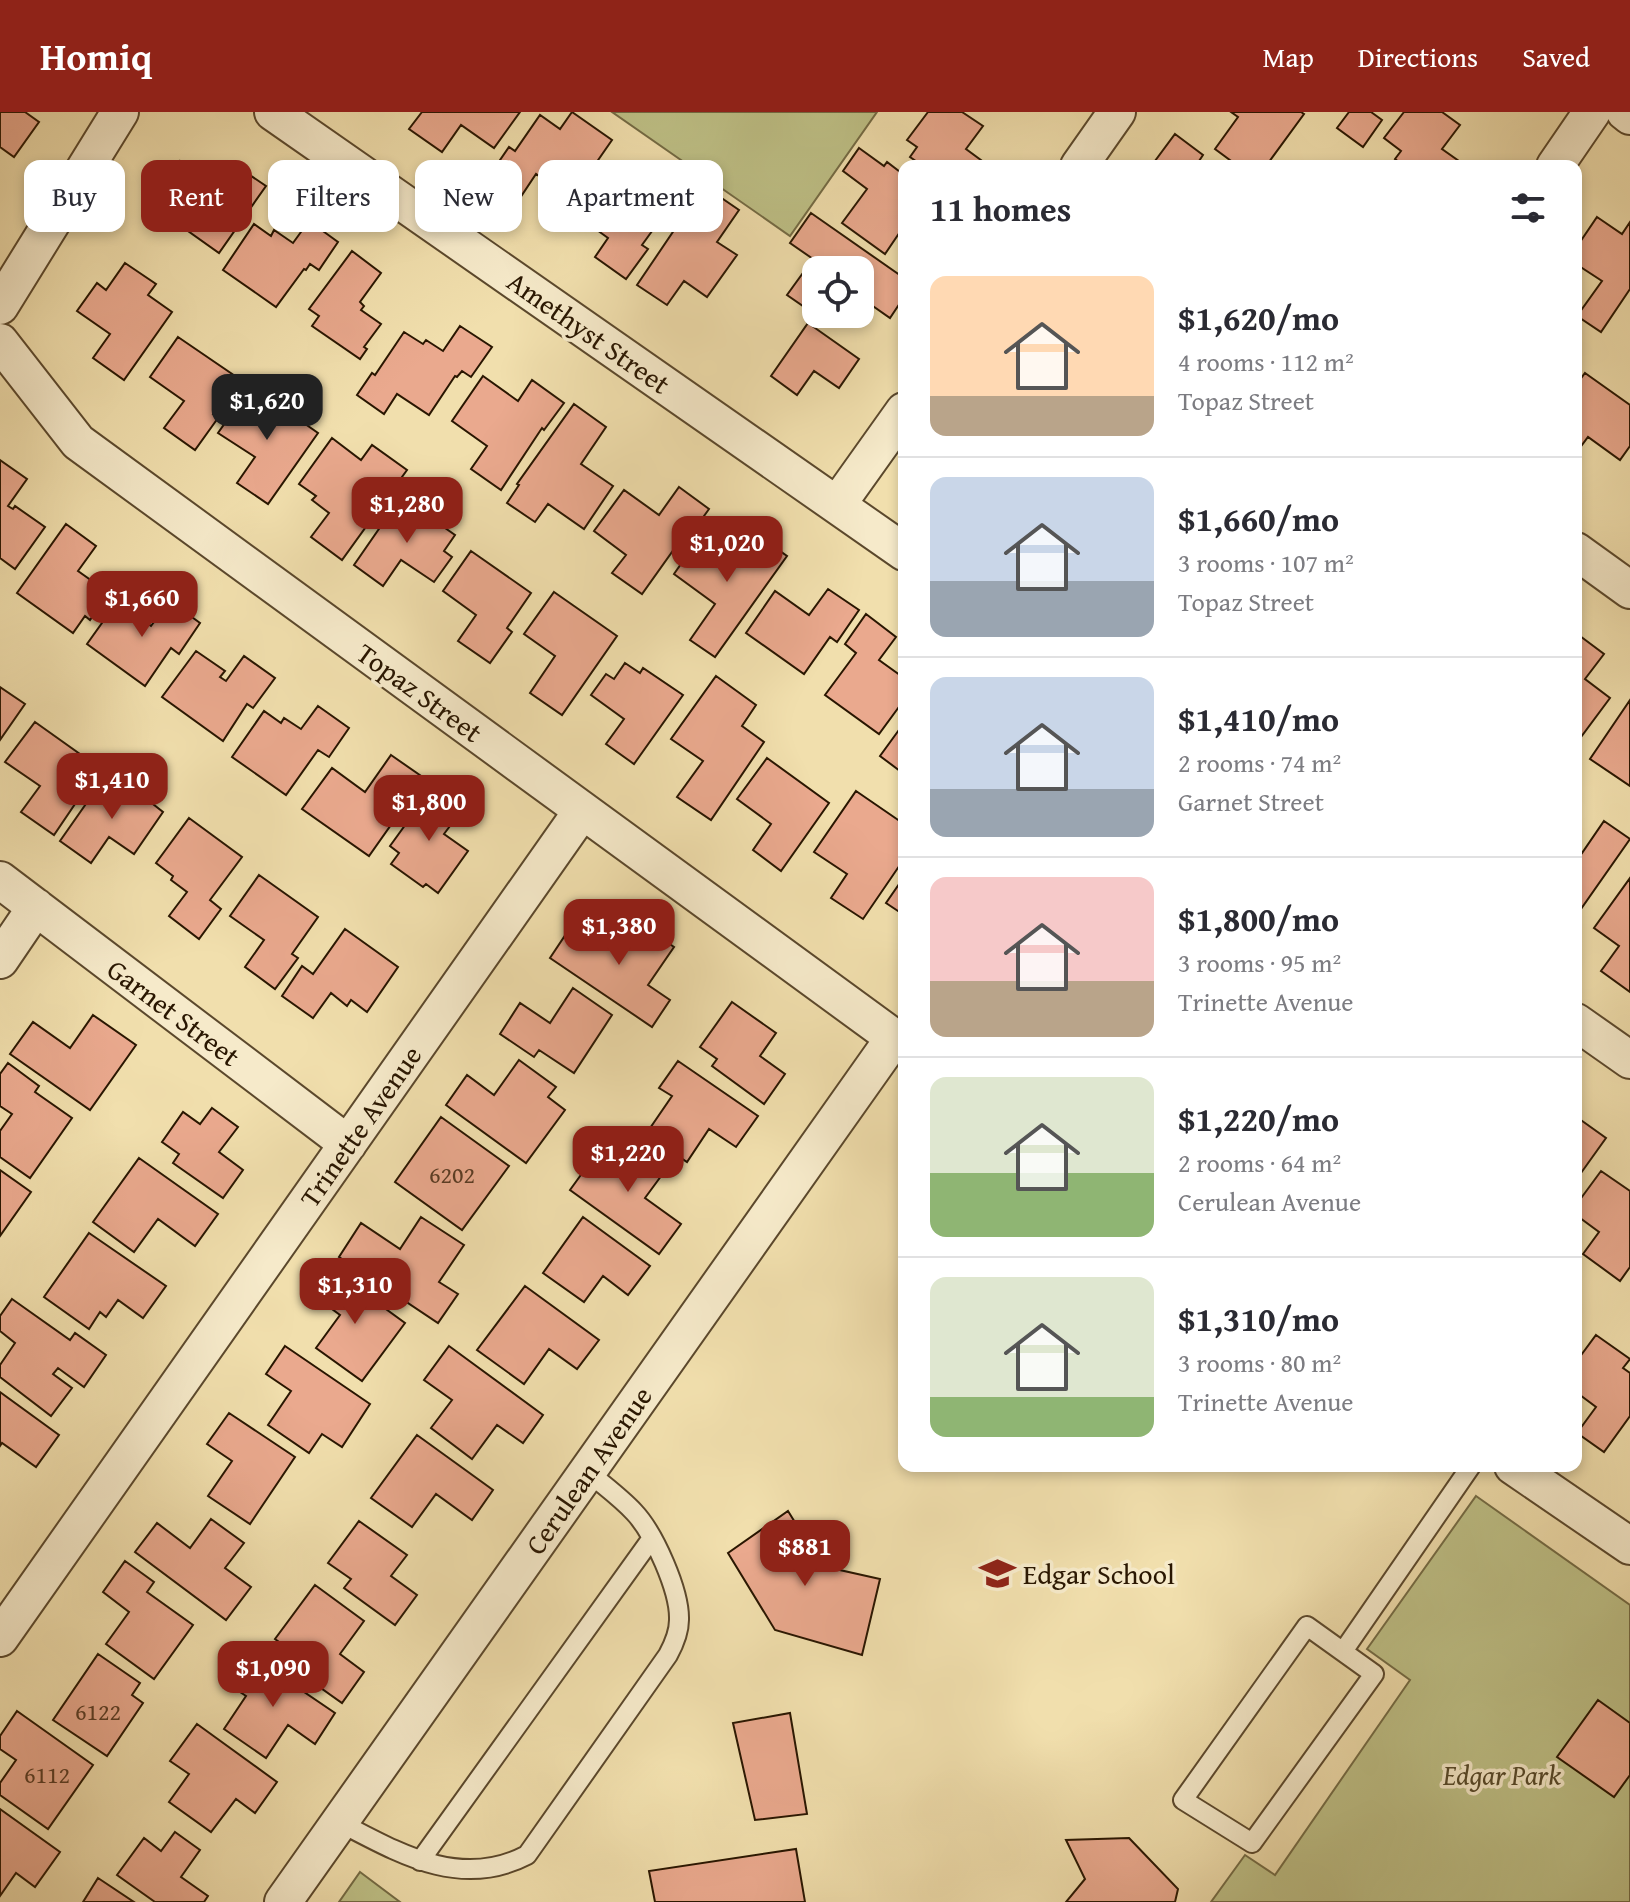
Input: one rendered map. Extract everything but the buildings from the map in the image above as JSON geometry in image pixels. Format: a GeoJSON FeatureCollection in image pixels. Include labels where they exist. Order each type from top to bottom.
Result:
{"type":"FeatureCollection","features":[{"type":"Feature","properties":{"kind":"street"},"geometry":{"type":"LineString","coordinates":[[0,306],[120,112]]}},
{"type":"Feature","properties":{"kind":"street","name":"Amethyst Street"},"geometry":{"type":"LineString","coordinates":[[273,112],[898,548]]}},
{"type":"Feature","properties":{"kind":"street"},"geometry":{"type":"LineString","coordinates":[[1083,160],[1117,112]]}},
{"type":"Feature","properties":{"kind":"street"},"geometry":{"type":"LineString","coordinates":[[1559,160],[1592,112]]}},
{"type":"Feature","properties":{"kind":"street"},"geometry":{"type":"LineString","coordinates":[[1625,112],[1630,116]]}},
{"type":"Feature","properties":{"kind":"street","name":"Topaz Street"},"geometry":{"type":"LineString","coordinates":[[0,342],[78,442],[898,1041]]}},
{"type":"Feature","properties":{"kind":"street"},"geometry":{"type":"LineString","coordinates":[[837,505],[898,419]]}},
{"type":"Feature","properties":{"kind":"street"},"geometry":{"type":"LineString","coordinates":[[1582,555],[1630,590]]}},
{"type":"Feature","properties":{"kind":"street","name":"Trinette Avenue"},"geometry":{"type":"LineString","coordinates":[[0,1638],[582,811]]}},
{"type":"Feature","properties":{"kind":"street","name":"Garnet Street"},"geometry":{"type":"LineString","coordinates":[[0,880],[348,1144]]}},
{"type":"Feature","properties":{"kind":"street"},"geometry":{"type":"LineString","coordinates":[[0,960],[36,907]]}},
{"type":"Feature","properties":{"kind":"street"},"geometry":{"type":"LineString","coordinates":[[1582,1026],[1630,1060]]}},
{"type":"Feature","properties":{"kind":"street","name":"Cerulean Avenue"},"geometry":{"type":"LineString","coordinates":[[283,1902],[587,1471],[898,1043]]}},
{"type":"Feature","properties":{"kind":"street"},"geometry":{"type":"LineString","coordinates":[[1522,1472],[1630,1546]]}},
{"type":"Feature","properties":{"kind":"lane"},"geometry":{"type":"LineString","coordinates":[[339,1822],[420,1861],[469,1871],[510,1864],[527,1855],[668,1655],[677,1638],[680,1619],[675,1593],[652,1538],[636,1514],[587,1471]]}},
{"type":"Feature","properties":{"kind":"lane"},"geometry":{"type":"LineString","coordinates":[[1344,1650],[1467,1472]]}},
{"type":"Feature","properties":{"kind":"lane"},"geometry":{"type":"LineString","coordinates":[[420,1861],[652,1538]]}},
{"type":"Feature","properties":{"kind":"lane"},"geometry":{"type":"LineString","coordinates":[[1307,1626],[1344,1650],[1374,1674],[1252,1843],[1183,1800],[1307,1626]]}},
{"type":"Feature","properties":{"kind":"green space"},"geometry":{"type":"Polygon","coordinates":[[[612,112],[877,112],[790,236],[723,189],[723,160],[681,160],[612,112]]]}},
{"type":"Feature","properties":{"kind":"green space","name":"Edgar Park"},"geometry":{"type":"Polygon","coordinates":[[[1476,1496],[1630,1605],[1630,1902],[1211,1902],[1245,1855],[1275,1875],[1410,1680],[1367,1649],[1476,1496]]]}},
{"type":"Feature","properties":{"kind":"green space"},"geometry":{"type":"Polygon","coordinates":[[[360,1872],[400,1902],[339,1902],[360,1872]]]}},
{"type":"Feature","properties":{"kind":"place","name":"Edgar School"},"geometry":{"type":"Point","coordinates":[997,1573]}}]}
